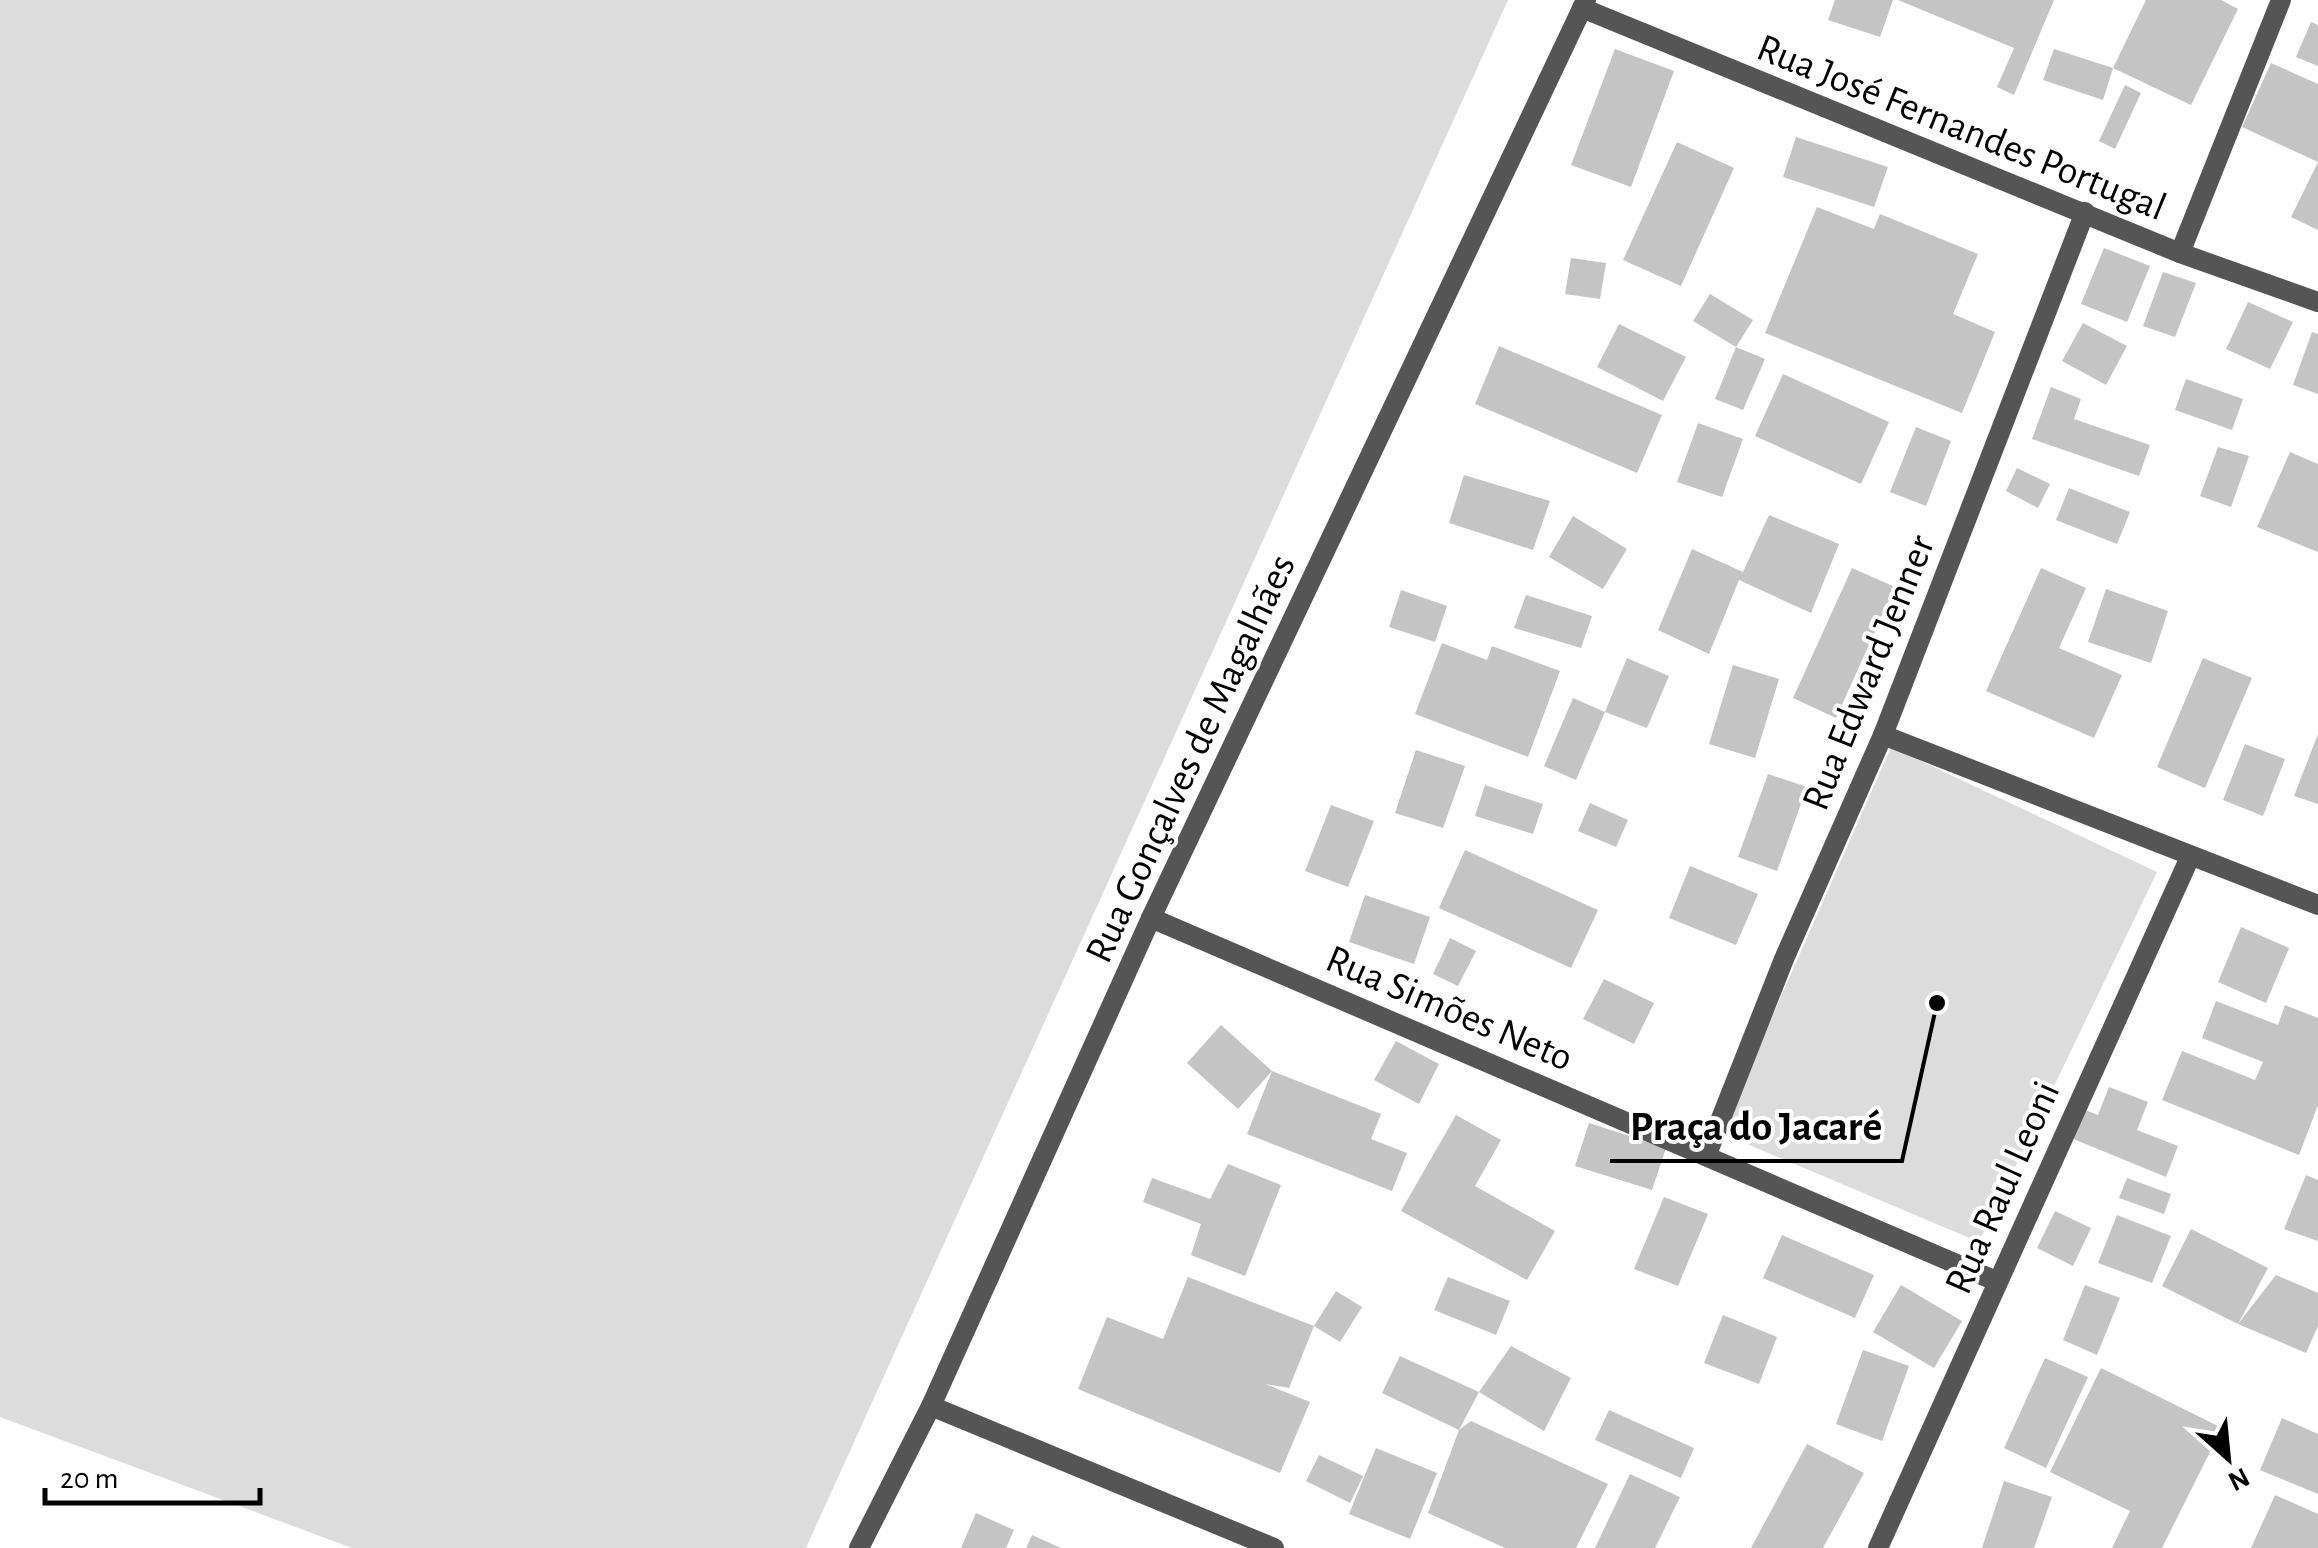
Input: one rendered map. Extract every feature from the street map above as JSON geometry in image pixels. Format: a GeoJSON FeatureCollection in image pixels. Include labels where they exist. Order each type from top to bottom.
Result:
{"type":"FeatureCollection","features":[{"type":"Feature","properties":{"kind":"street"},"geometry":{"type":"LineString","coordinates":[[2180,253],[2281,0]]}},
{"type":"Feature","properties":{"kind":"street","name":"Rua José Fernandes Portugal"},"geometry":{"type":"LineString","coordinates":[[1584,4],[2180,253],[2318,302]]}},
{"type":"Feature","properties":{"kind":"street","name":"Rua Gonçalves de Magalhães"},"geometry":{"type":"LineString","coordinates":[[859,1548],[931,1406],[1151,918],[1584,4]]}},
{"type":"Feature","properties":{"kind":"street","name":"Rua Edward Jenner"},"geometry":{"type":"LineString","coordinates":[[1706,1154],[1784,959],[1884,735],[2085,212]]}},
{"type":"Feature","properties":{"kind":"street"},"geometry":{"type":"LineString","coordinates":[[1884,735],[2318,905]]}},
{"type":"Feature","properties":{"kind":"street","name":"Rua Raul Leoni"},"geometry":{"type":"LineString","coordinates":[[1878,1548],[2190,857]]}},
{"type":"Feature","properties":{"kind":"street","name":"Rua Simões Neto"},"geometry":{"type":"LineString","coordinates":[[1151,918],[1996,1281]]}},
{"type":"Feature","properties":{"kind":"street"},"geometry":{"type":"LineString","coordinates":[[931,1406],[1274,1548]]}},
{"type":"Feature","properties":{"kind":"shaded area"},"geometry":{"type":"Polygon","coordinates":[[[0,0],[1508,0],[806,1548],[352,1548],[0,1417],[0,0]]]}},
{"type":"Feature","properties":{"kind":"shaded area"},"geometry":{"type":"Polygon","coordinates":[[[1891,747],[2157,872],[1979,1242],[1721,1133],[1891,747]]]}},
{"type":"Feature","properties":{"kind":"building"},"geometry":{"type":"Polygon","coordinates":[[[1835,0],[1893,0],[1880,37],[1828,20],[1835,0]]]}},
{"type":"Feature","properties":{"kind":"building"},"geometry":{"type":"Polygon","coordinates":[[[1898,0],[2054,0],[2014,95],[1997,87],[2014,48],[1898,0]]]}},
{"type":"Feature","properties":{"kind":"building"},"geometry":{"type":"Polygon","coordinates":[[[2146,0],[2221,0],[2238,9],[2191,105],[2113,68],[2146,0]]]}},
{"type":"Feature","properties":{"kind":"building"},"geometry":{"type":"Polygon","coordinates":[[[2311,22],[2318,25],[2318,66],[2296,57],[2311,22]]]}},
{"type":"Feature","properties":{"kind":"building"},"geometry":{"type":"Polygon","coordinates":[[[1615,49],[1674,71],[1631,187],[1571,165],[1615,49]]]}},
{"type":"Feature","properties":{"kind":"building"},"geometry":{"type":"Polygon","coordinates":[[[2054,49],[2113,68],[2103,100],[2043,80],[2054,49]]]}},
{"type":"Feature","properties":{"kind":"building"},"geometry":{"type":"Polygon","coordinates":[[[2271,63],[2318,84],[2318,162],[2242,127],[2271,63]]]}},
{"type":"Feature","properties":{"kind":"building"},"geometry":{"type":"Polygon","coordinates":[[[2125,85],[2141,93],[2115,149],[2099,141],[2125,85]]]}},
{"type":"Feature","properties":{"kind":"building"},"geometry":{"type":"Polygon","coordinates":[[[1796,137],[1888,167],[1874,207],[1783,177],[1796,137]]]}},
{"type":"Feature","properties":{"kind":"building"},"geometry":{"type":"Polygon","coordinates":[[[1677,142],[1734,168],[1681,286],[1623,260],[1677,142]]]}},
{"type":"Feature","properties":{"kind":"building"},"geometry":{"type":"Polygon","coordinates":[[[2318,162],[2318,230],[2291,217],[2318,162]]]}},
{"type":"Feature","properties":{"kind":"building"},"geometry":{"type":"Polygon","coordinates":[[[1817,207],[1874,229],[1880,214],[1978,254],[1953,314],[1995,332],[1962,413],[1765,333],[1817,207]]]}},
{"type":"Feature","properties":{"kind":"building"},"geometry":{"type":"Polygon","coordinates":[[[2104,248],[2150,266],[2127,322],[2081,304],[2104,248]]]}},
{"type":"Feature","properties":{"kind":"building"},"geometry":{"type":"Polygon","coordinates":[[[1571,258],[1606,263],[1600,299],[1565,294],[1571,258]]]}},
{"type":"Feature","properties":{"kind":"building"},"geometry":{"type":"Polygon","coordinates":[[[2163,272],[2196,283],[2175,337],[2143,326],[2163,272]]]}},
{"type":"Feature","properties":{"kind":"building"},"geometry":{"type":"Polygon","coordinates":[[[1710,294],[1753,320],[1736,347],[1693,321],[1710,294]]]}},
{"type":"Feature","properties":{"kind":"building"},"geometry":{"type":"Polygon","coordinates":[[[2248,302],[2293,322],[2270,369],[2226,349],[2248,302]]]}},
{"type":"Feature","properties":{"kind":"building"},"geometry":{"type":"Polygon","coordinates":[[[2083,323],[2127,346],[2106,385],[2062,361],[2083,323]]]}},
{"type":"Feature","properties":{"kind":"building"},"geometry":{"type":"Polygon","coordinates":[[[1619,324],[1686,357],[1663,401],[1597,367],[1619,324]]]}},
{"type":"Feature","properties":{"kind":"building"},"geometry":{"type":"Polygon","coordinates":[[[2312,332],[2318,334],[2318,394],[2293,385],[2312,332]]]}},
{"type":"Feature","properties":{"kind":"building"},"geometry":{"type":"Polygon","coordinates":[[[1499,346],[1662,415],[1637,473],[1475,404],[1499,346]]]}},
{"type":"Feature","properties":{"kind":"building"},"geometry":{"type":"Polygon","coordinates":[[[1736,347],[1765,359],[1743,410],[1715,399],[1736,347]]]}},
{"type":"Feature","properties":{"kind":"building"},"geometry":{"type":"Polygon","coordinates":[[[1783,374],[1889,422],[1861,484],[1755,436],[1783,374]]]}},
{"type":"Feature","properties":{"kind":"building"},"geometry":{"type":"Polygon","coordinates":[[[2186,379],[2243,399],[2232,430],[2175,410],[2186,379]]]}},
{"type":"Feature","properties":{"kind":"building"},"geometry":{"type":"Polygon","coordinates":[[[2051,387],[2081,399],[2074,419],[2150,445],[2139,476],[2032,439],[2051,387]]]}},
{"type":"Feature","properties":{"kind":"building"},"geometry":{"type":"Polygon","coordinates":[[[1698,423],[1743,439],[1722,497],[1677,482],[1698,423]]]}},
{"type":"Feature","properties":{"kind":"building"},"geometry":{"type":"Polygon","coordinates":[[[1916,427],[1951,441],[1926,506],[1890,492],[1916,427]]]}},
{"type":"Feature","properties":{"kind":"building"},"geometry":{"type":"Polygon","coordinates":[[[2218,447],[2249,456],[2231,507],[2200,496],[2218,447]]]}},
{"type":"Feature","properties":{"kind":"building"},"geometry":{"type":"Polygon","coordinates":[[[2290,452],[2318,464],[2318,552],[2257,527],[2290,452]]]}},
{"type":"Feature","properties":{"kind":"building"},"geometry":{"type":"Polygon","coordinates":[[[2017,468],[2050,484],[2038,508],[2006,491],[2017,468]]]}},
{"type":"Feature","properties":{"kind":"building"},"geometry":{"type":"Polygon","coordinates":[[[1464,475],[1550,501],[1533,550],[1449,523],[1464,475]]]}},
{"type":"Feature","properties":{"kind":"building"},"geometry":{"type":"Polygon","coordinates":[[[2069,488],[2130,512],[2117,544],[2056,520],[2069,488]]]}},
{"type":"Feature","properties":{"kind":"building"},"geometry":{"type":"Polygon","coordinates":[[[1769,515],[1839,544],[1811,613],[1739,580],[1709,654],[1658,630],[1692,549],[1743,572],[1769,515]]]}},
{"type":"Feature","properties":{"kind":"building"},"geometry":{"type":"Polygon","coordinates":[[[1573,516],[1627,549],[1603,589],[1549,557],[1573,516]]]}},
{"type":"Feature","properties":{"kind":"building"},"geometry":{"type":"Polygon","coordinates":[[[1852,568],[1895,587],[1836,718],[1793,698],[1852,568]]]}},
{"type":"Feature","properties":{"kind":"building"},"geometry":{"type":"Polygon","coordinates":[[[2041,568],[2086,588],[2059,648],[2122,675],[2094,738],[1986,691],[2041,568]]]}},
{"type":"Feature","properties":{"kind":"building"},"geometry":{"type":"Polygon","coordinates":[[[2106,589],[2168,611],[2151,663],[2088,642],[2106,589]]]}},
{"type":"Feature","properties":{"kind":"building"},"geometry":{"type":"Polygon","coordinates":[[[1401,590],[1447,606],[1435,642],[1389,627],[1401,590]]]}},
{"type":"Feature","properties":{"kind":"building"},"geometry":{"type":"Polygon","coordinates":[[[1526,595],[1592,616],[1581,648],[1514,628],[1526,595]]]}},
{"type":"Feature","properties":{"kind":"building"},"geometry":{"type":"Polygon","coordinates":[[[1442,643],[1487,660],[1492,646],[1560,671],[1528,757],[1415,714],[1442,643]]]}},
{"type":"Feature","properties":{"kind":"building"},"geometry":{"type":"Polygon","coordinates":[[[1627,658],[1669,676],[1647,728],[1605,712],[1627,658]]]}},
{"type":"Feature","properties":{"kind":"building"},"geometry":{"type":"Polygon","coordinates":[[[2203,658],[2252,678],[2205,788],[2157,767],[2203,658]]]}},
{"type":"Feature","properties":{"kind":"building"},"geometry":{"type":"Polygon","coordinates":[[[1733,665],[1779,679],[1755,758],[1709,744],[1733,665]]]}},
{"type":"Feature","properties":{"kind":"building"},"geometry":{"type":"Polygon","coordinates":[[[1573,698],[1605,712],[1576,780],[1544,766],[1573,698]]]}},
{"type":"Feature","properties":{"kind":"building"},"geometry":{"type":"Polygon","coordinates":[[[2318,734],[2318,804],[2294,796],[2318,734]]]}},
{"type":"Feature","properties":{"kind":"building"},"geometry":{"type":"Polygon","coordinates":[[[2245,744],[2285,759],[2263,816],[2223,800],[2245,744]]]}},
{"type":"Feature","properties":{"kind":"building"},"geometry":{"type":"Polygon","coordinates":[[[1416,750],[1465,766],[1443,828],[1395,813],[1416,750]]]}},
{"type":"Feature","properties":{"kind":"building"},"geometry":{"type":"Polygon","coordinates":[[[1768,774],[1807,787],[1777,871],[1738,857],[1768,774]]]}},
{"type":"Feature","properties":{"kind":"building"},"geometry":{"type":"Polygon","coordinates":[[[1485,785],[1543,804],[1533,834],[1475,816],[1485,785]]]}},
{"type":"Feature","properties":{"kind":"building"},"geometry":{"type":"Polygon","coordinates":[[[1590,803],[1628,820],[1616,847],[1578,831],[1590,803]]]}},
{"type":"Feature","properties":{"kind":"building"},"geometry":{"type":"Polygon","coordinates":[[[1331,805],[1374,821],[1348,887],[1305,871],[1331,805]]]}},
{"type":"Feature","properties":{"kind":"building"},"geometry":{"type":"Polygon","coordinates":[[[1465,850],[1598,910],[1571,968],[1439,908],[1465,850]]]}},
{"type":"Feature","properties":{"kind":"building"},"geometry":{"type":"Polygon","coordinates":[[[1690,866],[1758,894],[1736,945],[1669,918],[1690,866]]]}},
{"type":"Feature","properties":{"kind":"building"},"geometry":{"type":"Polygon","coordinates":[[[1365,895],[1430,917],[1414,964],[1349,942],[1365,895]]]}},
{"type":"Feature","properties":{"kind":"building"},"geometry":{"type":"Polygon","coordinates":[[[2241,927],[2289,948],[2266,1003],[2218,982],[2241,927]]]}},
{"type":"Feature","properties":{"kind":"building"},"geometry":{"type":"Polygon","coordinates":[[[1450,938],[1476,951],[1458,986],[1433,974],[1450,938]]]}},
{"type":"Feature","properties":{"kind":"building"},"geometry":{"type":"Polygon","coordinates":[[[1604,979],[1654,1003],[1634,1044],[1583,1019],[1604,979]]]}},
{"type":"Feature","properties":{"kind":"building"},"geometry":{"type":"Polygon","coordinates":[[[2216,1001],[2278,1025],[2285,1005],[2318,1018],[2318,1105],[2299,1155],[2162,1100],[2182,1051],[2255,1080],[2263,1062],[2202,1038],[2216,1001]]]}},
{"type":"Feature","properties":{"kind":"building"},"geometry":{"type":"Polygon","coordinates":[[[1221,1025],[1272,1071],[1238,1109],[1187,1063],[1221,1025]]]}},
{"type":"Feature","properties":{"kind":"building"},"geometry":{"type":"Polygon","coordinates":[[[1396,1041],[1439,1064],[1419,1104],[1374,1080],[1396,1041]]]}},
{"type":"Feature","properties":{"kind":"building"},"geometry":{"type":"Polygon","coordinates":[[[1272,1071],[1381,1114],[1371,1139],[1407,1153],[1392,1191],[1247,1134],[1272,1071]]]}},
{"type":"Feature","properties":{"kind":"building"},"geometry":{"type":"Polygon","coordinates":[[[2109,1087],[2148,1102],[2137,1130],[2178,1146],[2166,1177],[2071,1138],[2083,1109],[2098,1115],[2109,1087]]]}},
{"type":"Feature","properties":{"kind":"building"},"geometry":{"type":"Polygon","coordinates":[[[1456,1115],[1501,1140],[1475,1186],[1555,1231],[1527,1280],[1401,1211],[1456,1115]]]}},
{"type":"Feature","properties":{"kind":"building"},"geometry":{"type":"Polygon","coordinates":[[[1589,1123],[1666,1148],[1652,1190],[1575,1166],[1589,1123]]]}},
{"type":"Feature","properties":{"kind":"building"},"geometry":{"type":"Polygon","coordinates":[[[1228,1164],[1281,1185],[1245,1276],[1191,1255],[1201,1224],[1143,1202],[1152,1178],[1210,1199],[1228,1164]]]}},
{"type":"Feature","properties":{"kind":"building"},"geometry":{"type":"Polygon","coordinates":[[[2306,1175],[2318,1180],[2318,1241],[2284,1229],[2306,1175]]]}},
{"type":"Feature","properties":{"kind":"building"},"geometry":{"type":"Polygon","coordinates":[[[2127,1178],[2171,1194],[2164,1214],[2119,1198],[2127,1178]]]}},
{"type":"Feature","properties":{"kind":"building"},"geometry":{"type":"Polygon","coordinates":[[[1664,1197],[1708,1214],[1678,1286],[1634,1269],[1664,1197]]]}},
{"type":"Feature","properties":{"kind":"building"},"geometry":{"type":"Polygon","coordinates":[[[2055,1211],[2091,1228],[2073,1266],[2037,1248],[2055,1211]]]}},
{"type":"Feature","properties":{"kind":"building"},"geometry":{"type":"Polygon","coordinates":[[[2117,1215],[2171,1236],[2152,1283],[2098,1263],[2117,1215]]]}},
{"type":"Feature","properties":{"kind":"building"},"geometry":{"type":"Polygon","coordinates":[[[2191,1229],[2268,1268],[2238,1324],[2162,1286],[2191,1229]]]}},
{"type":"Feature","properties":{"kind":"building"},"geometry":{"type":"Polygon","coordinates":[[[1782,1235],[1874,1275],[1855,1318],[1763,1278],[1782,1235]]]}},
{"type":"Feature","properties":{"kind":"building"},"geometry":{"type":"Polygon","coordinates":[[[2276,1275],[2318,1293],[2318,1326],[2306,1353],[2238,1324],[2276,1275]]]}},
{"type":"Feature","properties":{"kind":"building"},"geometry":{"type":"Polygon","coordinates":[[[1188,1277],[1314,1326],[1289,1388],[1265,1384],[1310,1402],[1280,1473],[1078,1389],[1107,1317],[1163,1339],[1188,1277]]]}},
{"type":"Feature","properties":{"kind":"building"},"geometry":{"type":"Polygon","coordinates":[[[1448,1277],[1510,1301],[1496,1335],[1434,1310],[1448,1277]]]}},
{"type":"Feature","properties":{"kind":"building"},"geometry":{"type":"Polygon","coordinates":[[[1901,1285],[1962,1321],[1934,1368],[1873,1332],[1901,1285]]]}},
{"type":"Feature","properties":{"kind":"building"},"geometry":{"type":"Polygon","coordinates":[[[2085,1285],[2120,1298],[2097,1355],[2063,1340],[2085,1285]]]}},
{"type":"Feature","properties":{"kind":"building"},"geometry":{"type":"Polygon","coordinates":[[[1336,1291],[1362,1307],[1340,1342],[1314,1326],[1336,1291]]]}},
{"type":"Feature","properties":{"kind":"building"},"geometry":{"type":"Polygon","coordinates":[[[1723,1315],[1777,1337],[1759,1384],[1704,1363],[1723,1315]]]}},
{"type":"Feature","properties":{"kind":"building"},"geometry":{"type":"Polygon","coordinates":[[[1511,1346],[1571,1378],[1544,1431],[1479,1392],[1511,1346]]]}},
{"type":"Feature","properties":{"kind":"building"},"geometry":{"type":"Polygon","coordinates":[[[1863,1350],[1909,1366],[1882,1441],[1836,1424],[1863,1350]]]}},
{"type":"Feature","properties":{"kind":"building"},"geometry":{"type":"Polygon","coordinates":[[[1400,1356],[1479,1392],[1459,1430],[1382,1393],[1400,1356]]]}},
{"type":"Feature","properties":{"kind":"building"},"geometry":{"type":"Polygon","coordinates":[[[2045,1358],[2088,1377],[2046,1468],[2004,1448],[2045,1358]]]}},
{"type":"Feature","properties":{"kind":"building"},"geometry":{"type":"Polygon","coordinates":[[[2101,1368],[2222,1428],[2162,1548],[2112,1548],[2130,1511],[2050,1472],[2101,1368]]]}},
{"type":"Feature","properties":{"kind":"building"},"geometry":{"type":"Polygon","coordinates":[[[1609,1410],[1694,1448],[1681,1478],[1595,1440],[1609,1410]]]}},
{"type":"Feature","properties":{"kind":"building"},"geometry":{"type":"Polygon","coordinates":[[[2282,1418],[2318,1434],[2318,1494],[2260,1470],[2282,1418]]]}},
{"type":"Feature","properties":{"kind":"building"},"geometry":{"type":"Polygon","coordinates":[[[1471,1421],[1608,1484],[1576,1548],[1505,1548],[1428,1513],[1459,1430],[1471,1421]]]}},
{"type":"Feature","properties":{"kind":"building"},"geometry":{"type":"Polygon","coordinates":[[[1807,1444],[1864,1473],[1823,1548],[1751,1548],[1807,1444]]]}},
{"type":"Feature","properties":{"kind":"building"},"geometry":{"type":"Polygon","coordinates":[[[1376,1448],[1437,1473],[1410,1539],[1349,1514],[1376,1448]]]}},
{"type":"Feature","properties":{"kind":"building"},"geometry":{"type":"Polygon","coordinates":[[[1319,1455],[1363,1476],[1350,1503],[1306,1481],[1319,1455]]]}},
{"type":"Feature","properties":{"kind":"building"},"geometry":{"type":"Polygon","coordinates":[[[1630,1474],[1680,1497],[1655,1548],[1595,1548],[1630,1474]]]}},
{"type":"Feature","properties":{"kind":"building"},"geometry":{"type":"Polygon","coordinates":[[[2004,1481],[2052,1497],[2034,1548],[1982,1548],[2004,1481]]]}},
{"type":"Feature","properties":{"kind":"building"},"geometry":{"type":"Polygon","coordinates":[[[2275,1495],[2318,1514],[2318,1548],[2251,1548],[2275,1495]]]}},
{"type":"Feature","properties":{"kind":"building"},"geometry":{"type":"Polygon","coordinates":[[[976,1513],[1014,1530],[1006,1548],[961,1548],[976,1513]]]}},
{"type":"Feature","properties":{"kind":"building"},"geometry":{"type":"Polygon","coordinates":[[[1032,1535],[1061,1548],[1026,1548],[1032,1535]]]}},
{"type":"Feature","properties":{"kind":"place","name":"Praça do Jacaré"},"geometry":{"type":"Point","coordinates":[1937,1003]}}]}
